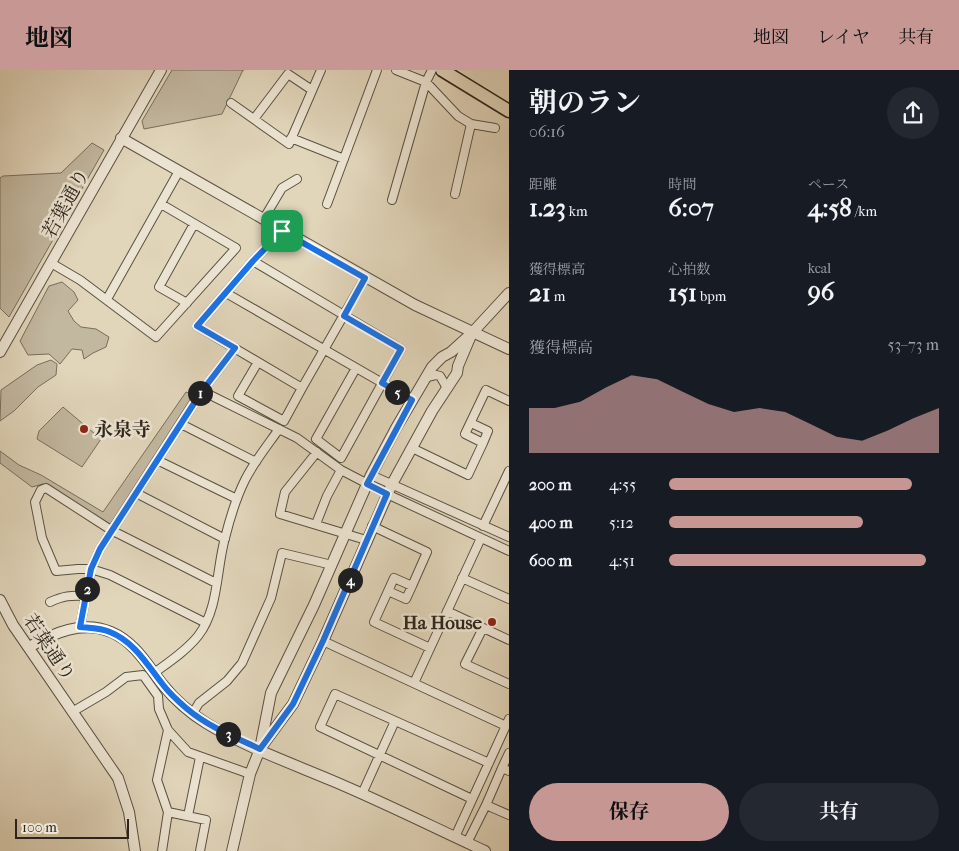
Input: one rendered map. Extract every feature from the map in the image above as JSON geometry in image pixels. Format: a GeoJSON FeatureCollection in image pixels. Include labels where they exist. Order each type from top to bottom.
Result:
{"type":"FeatureCollection","features":[{"type":"Feature","properties":{"kind":"main road"},"geometry":{"type":"LineString","coordinates":[[442,70],[509,111]]}},
{"type":"Feature","properties":{"kind":"street","name":"若葉通り"},"geometry":{"type":"LineString","coordinates":[[0,352],[161,70]]}},
{"type":"Feature","properties":{"kind":"street"},"geometry":{"type":"LineString","coordinates":[[231,103],[289,144],[321,70]]}},
{"type":"Feature","properties":{"kind":"street"},"geometry":{"type":"LineString","coordinates":[[327,204],[378,70]]}},
{"type":"Feature","properties":{"kind":"street"},"geometry":{"type":"LineString","coordinates":[[396,70],[426,82],[458,116],[471,124],[495,128]]}},
{"type":"Feature","properties":{"kind":"street"},"geometry":{"type":"LineString","coordinates":[[392,200],[426,82],[432,70]]}},
{"type":"Feature","properties":{"kind":"street"},"geometry":{"type":"LineString","coordinates":[[254,119],[288,74],[312,90]]}},
{"type":"Feature","properties":{"kind":"street"},"geometry":{"type":"LineString","coordinates":[[455,194],[471,124]]}},
{"type":"Feature","properties":{"kind":"street"},"geometry":{"type":"LineString","coordinates":[[121,138],[414,305],[509,350]]}},
{"type":"Feature","properties":{"kind":"street"},"geometry":{"type":"LineString","coordinates":[[291,138],[344,159]]}},
{"type":"Feature","properties":{"kind":"street"},"geometry":{"type":"LineString","coordinates":[[107,299],[180,171]]}},
{"type":"Feature","properties":{"kind":"street"},"geometry":{"type":"LineString","coordinates":[[264,220],[282,188],[297,179]]}},
{"type":"Feature","properties":{"kind":"street"},"geometry":{"type":"LineString","coordinates":[[51,263],[107,299],[156,337],[236,248],[161,204]]}},
{"type":"Feature","properties":{"kind":"street"},"geometry":{"type":"LineString","coordinates":[[187,303],[159,287],[194,224]]}},
{"type":"Feature","properties":{"kind":"street"},"geometry":{"type":"LineString","coordinates":[[282,231],[253,261],[197,326],[302,388]]}},
{"type":"Feature","properties":{"kind":"street"},"geometry":{"type":"LineString","coordinates":[[253,261],[401,349],[341,458],[316,439],[356,368]]}},
{"type":"Feature","properties":{"kind":"street"},"geometry":{"type":"LineString","coordinates":[[258,362],[238,396],[284,421],[365,278]]}},
{"type":"Feature","properties":{"kind":"street"},"geometry":{"type":"LineString","coordinates":[[226,293],[412,400]]}},
{"type":"Feature","properties":{"kind":"street"},"geometry":{"type":"LineString","coordinates":[[232,851],[250,774],[260,749],[272,693],[332,565],[369,479],[432,367],[472,333],[509,293]]}},
{"type":"Feature","properties":{"kind":"street"},"geometry":{"type":"LineString","coordinates":[[260,749],[293,704],[323,641],[387,494],[432,411],[457,373],[458,366],[472,333]]}},
{"type":"Feature","properties":{"kind":"street"},"geometry":{"type":"LineString","coordinates":[[80,627],[91,569],[111,530],[202,391],[235,348]]}},
{"type":"Feature","properties":{"kind":"street"},"geometry":{"type":"LineString","coordinates":[[427,376],[440,376],[447,388]]}},
{"type":"Feature","properties":{"kind":"street"},"geometry":{"type":"LineString","coordinates":[[483,443],[465,434],[486,390],[509,401]]}},
{"type":"Feature","properties":{"kind":"street"},"geometry":{"type":"LineString","coordinates":[[202,391],[298,438],[341,470],[392,484],[509,537]]}},
{"type":"Feature","properties":{"kind":"street"},"geometry":{"type":"LineString","coordinates":[[412,448],[468,474],[488,431],[471,423]]}},
{"type":"Feature","properties":{"kind":"street"},"geometry":{"type":"LineString","coordinates":[[181,424],[256,462]]}},
{"type":"Feature","properties":{"kind":"street"},"geometry":{"type":"LineString","coordinates":[[154,673],[187,647],[198,636],[206,623],[211,609],[224,539],[236,499],[256,462],[279,429]]}},
{"type":"Feature","properties":{"kind":"street"},"geometry":{"type":"LineString","coordinates":[[317,452],[285,492],[280,514],[366,540]]}},
{"type":"Feature","properties":{"kind":"street"},"geometry":{"type":"LineString","coordinates":[[158,460],[236,499]]}},
{"type":"Feature","properties":{"kind":"street"},"geometry":{"type":"LineString","coordinates":[[316,524],[327,496],[341,470]]}},
{"type":"Feature","properties":{"kind":"street"},"geometry":{"type":"LineString","coordinates":[[484,526],[509,471]]}},
{"type":"Feature","properties":{"kind":"street"},"geometry":{"type":"LineString","coordinates":[[369,479],[387,494],[509,551]]}},
{"type":"Feature","properties":{"kind":"street"},"geometry":{"type":"LineString","coordinates":[[206,623],[110,575],[91,569],[78,568],[56,571],[42,538],[35,502],[41,490],[46,488],[111,530],[216,583]]}},
{"type":"Feature","properties":{"kind":"street"},"geometry":{"type":"LineString","coordinates":[[500,490],[509,494]]}},
{"type":"Feature","properties":{"kind":"street"},"geometry":{"type":"LineString","coordinates":[[136,493],[224,539]]}},
{"type":"Feature","properties":{"kind":"street"},"geometry":{"type":"LineString","coordinates":[[372,526],[427,552],[406,599],[388,591]]}},
{"type":"Feature","properties":{"kind":"street"},"geometry":{"type":"LineString","coordinates":[[414,683],[481,538]]}},
{"type":"Feature","properties":{"kind":"street"},"geometry":{"type":"LineString","coordinates":[[193,713],[199,703],[228,681],[242,663],[271,598],[282,553],[332,565]]}},
{"type":"Feature","properties":{"kind":"street"},"geometry":{"type":"LineString","coordinates":[[412,586],[394,578],[374,622],[430,648]]}},
{"type":"Feature","properties":{"kind":"street"},"geometry":{"type":"LineString","coordinates":[[462,578],[509,599]]}},
{"type":"Feature","properties":{"kind":"street"},"geometry":{"type":"LineString","coordinates":[[50,602],[62,596],[85,596]]}},
{"type":"Feature","properties":{"kind":"street","name":"若葉通り"},"geometry":{"type":"LineString","coordinates":[[0,600],[14,625],[118,778],[129,812],[135,851]]}},
{"type":"Feature","properties":{"kind":"street"},"geometry":{"type":"LineString","coordinates":[[447,611],[509,640]]}},
{"type":"Feature","properties":{"kind":"street"},"geometry":{"type":"LineString","coordinates":[[29,647],[48,636],[68,629],[80,627],[96,628],[110,632],[124,639],[136,650],[165,687],[193,713],[221,731],[485,851]]}},
{"type":"Feature","properties":{"kind":"street"},"geometry":{"type":"LineString","coordinates":[[482,628],[465,664],[509,684]]}},
{"type":"Feature","properties":{"kind":"street"},"geometry":{"type":"LineString","coordinates":[[323,641],[507,723],[455,837]]}},
{"type":"Feature","properties":{"kind":"street"},"geometry":{"type":"LineString","coordinates":[[72,712],[106,692],[126,677],[142,675],[158,696],[159,709],[168,730],[184,749],[250,774]]}},
{"type":"Feature","properties":{"kind":"street"},"geometry":{"type":"LineString","coordinates":[[472,799],[320,727],[336,694],[489,762]]}},
{"type":"Feature","properties":{"kind":"street"},"geometry":{"type":"LineString","coordinates":[[362,794],[395,720]]}},
{"type":"Feature","properties":{"kind":"street"},"geometry":{"type":"LineString","coordinates":[[162,851],[168,812],[156,780],[168,730]]}},
{"type":"Feature","properties":{"kind":"street"},"geometry":{"type":"LineString","coordinates":[[467,843],[506,770],[509,753]]}},
{"type":"Feature","properties":{"kind":"street"},"geometry":{"type":"LineString","coordinates":[[188,816],[200,756]]}},
{"type":"Feature","properties":{"kind":"street"},"geometry":{"type":"LineString","coordinates":[[486,805],[509,815]]}},
{"type":"Feature","properties":{"kind":"street"},"geometry":{"type":"LineString","coordinates":[[168,812],[206,820],[200,851]]}},
{"type":"Feature","properties":{"kind":"shaded area"},"geometry":{"type":"Polygon","coordinates":[[[172,70],[243,70],[222,114],[144,129],[142,121],[172,70]]]}},
{"type":"Feature","properties":{"kind":"shaded area"},"geometry":{"type":"Polygon","coordinates":[[[92,143],[104,150],[9,317],[0,308],[0,178],[3,176],[61,173],[92,143]]]}},
{"type":"Feature","properties":{"kind":"shaded area"},"geometry":{"type":"Polygon","coordinates":[[[62,282],[74,292],[78,300],[68,311],[74,321],[81,327],[96,329],[109,337],[106,347],[84,359],[82,350],[72,349],[60,364],[49,354],[28,355],[20,341],[49,286],[62,282]]]}},
{"type":"Feature","properties":{"kind":"shaded area"},"geometry":{"type":"Polygon","coordinates":[[[51,360],[57,364],[56,375],[38,387],[14,411],[0,421],[1,390],[37,365],[51,360]]]}},
{"type":"Feature","properties":{"kind":"shaded area"},"geometry":{"type":"Polygon","coordinates":[[[186,392],[193,395],[109,526],[43,484],[32,487],[0,463],[0,451],[19,465],[41,475],[103,512],[186,392]]]}},
{"type":"Feature","properties":{"kind":"shaded area"},"geometry":{"type":"Polygon","coordinates":[[[63,407],[101,439],[82,467],[37,439],[39,431],[63,407]]]}},
{"type":"Feature","properties":{"kind":"place","name":"永泉寺"},"geometry":{"type":"Point","coordinates":[84,429]}},
{"type":"Feature","properties":{"kind":"place","name":"Ha House"},"geometry":{"type":"Point","coordinates":[492,622]}},
{"type":"Feature","properties":{"kind":"route"},"geometry":{"type":"LineString","coordinates":[[282,231],[365,278],[344,316],[401,349],[382,383],[412,400],[367,484],[387,494],[345,591],[293,704],[260,749],[221,731],[186,708],[165,687],[136,650],[124,639],[96,628],[80,627],[91,569],[100,549],[202,391],[235,348],[197,326],[253,261],[282,231]]}}]}
